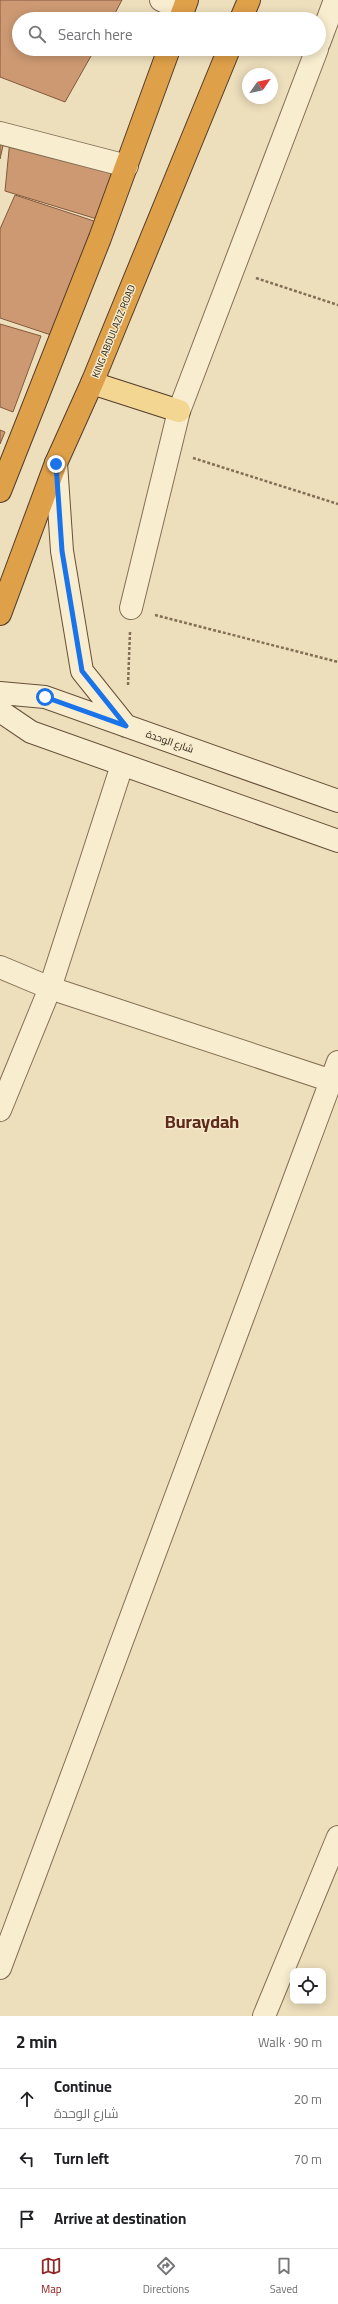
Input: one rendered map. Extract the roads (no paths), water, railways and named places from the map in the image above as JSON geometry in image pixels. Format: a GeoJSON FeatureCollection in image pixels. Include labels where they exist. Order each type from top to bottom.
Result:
{"type":"FeatureCollection","features":[{"type":"Feature","properties":{"kind":"highway"},"geometry":{"type":"LineString","coordinates":[[244,12],[249,0]]}},
{"type":"Feature","properties":{"kind":"highway"},"geometry":{"type":"LineString","coordinates":[[0,491],[97,246],[166,56]]}},
{"type":"Feature","properties":{"kind":"highway","name":"KING ABDULAZIZ ROAD"},"geometry":{"type":"LineString","coordinates":[[0,614],[56,464],[92,383],[226,56]]}},
{"type":"Feature","properties":{"kind":"main road"},"geometry":{"type":"LineString","coordinates":[[92,383],[179,411]]}},
{"type":"Feature","properties":{"kind":"street"},"geometry":{"type":"LineString","coordinates":[[161,0],[184,10]]}},
{"type":"Feature","properties":{"kind":"street"},"geometry":{"type":"LineString","coordinates":[[326,24],[335,0]]}},
{"type":"Feature","properties":{"kind":"street"},"geometry":{"type":"LineString","coordinates":[[131,608],[179,411],[314,56]]}},
{"type":"Feature","properties":{"kind":"street"},"geometry":{"type":"LineString","coordinates":[[0,132],[127,166]]}},
{"type":"Feature","properties":{"kind":"street"},"geometry":{"type":"LineString","coordinates":[[56,464],[62,551],[82,671],[126,726]]}},
{"type":"Feature","properties":{"kind":"street","name":"شارع الوحدة"},"geometry":{"type":"LineString","coordinates":[[0,693],[45,697],[338,801]]}},
{"type":"Feature","properties":{"kind":"street"},"geometry":{"type":"LineString","coordinates":[[0,711],[31,732],[338,841]]}},
{"type":"Feature","properties":{"kind":"street"},"geometry":{"type":"LineString","coordinates":[[0,1110],[50,988],[122,764]]}},
{"type":"Feature","properties":{"kind":"street"},"geometry":{"type":"LineString","coordinates":[[0,967],[50,988],[335,1075],[0,1968]]}},
{"type":"Feature","properties":{"kind":"street"},"geometry":{"type":"LineString","coordinates":[[264,2016],[338,1837]]}},
{"type":"Feature","properties":{"kind":"district","name":"Buraydah"},"geometry":{"type":"Point","coordinates":[202,1122]}}]}
